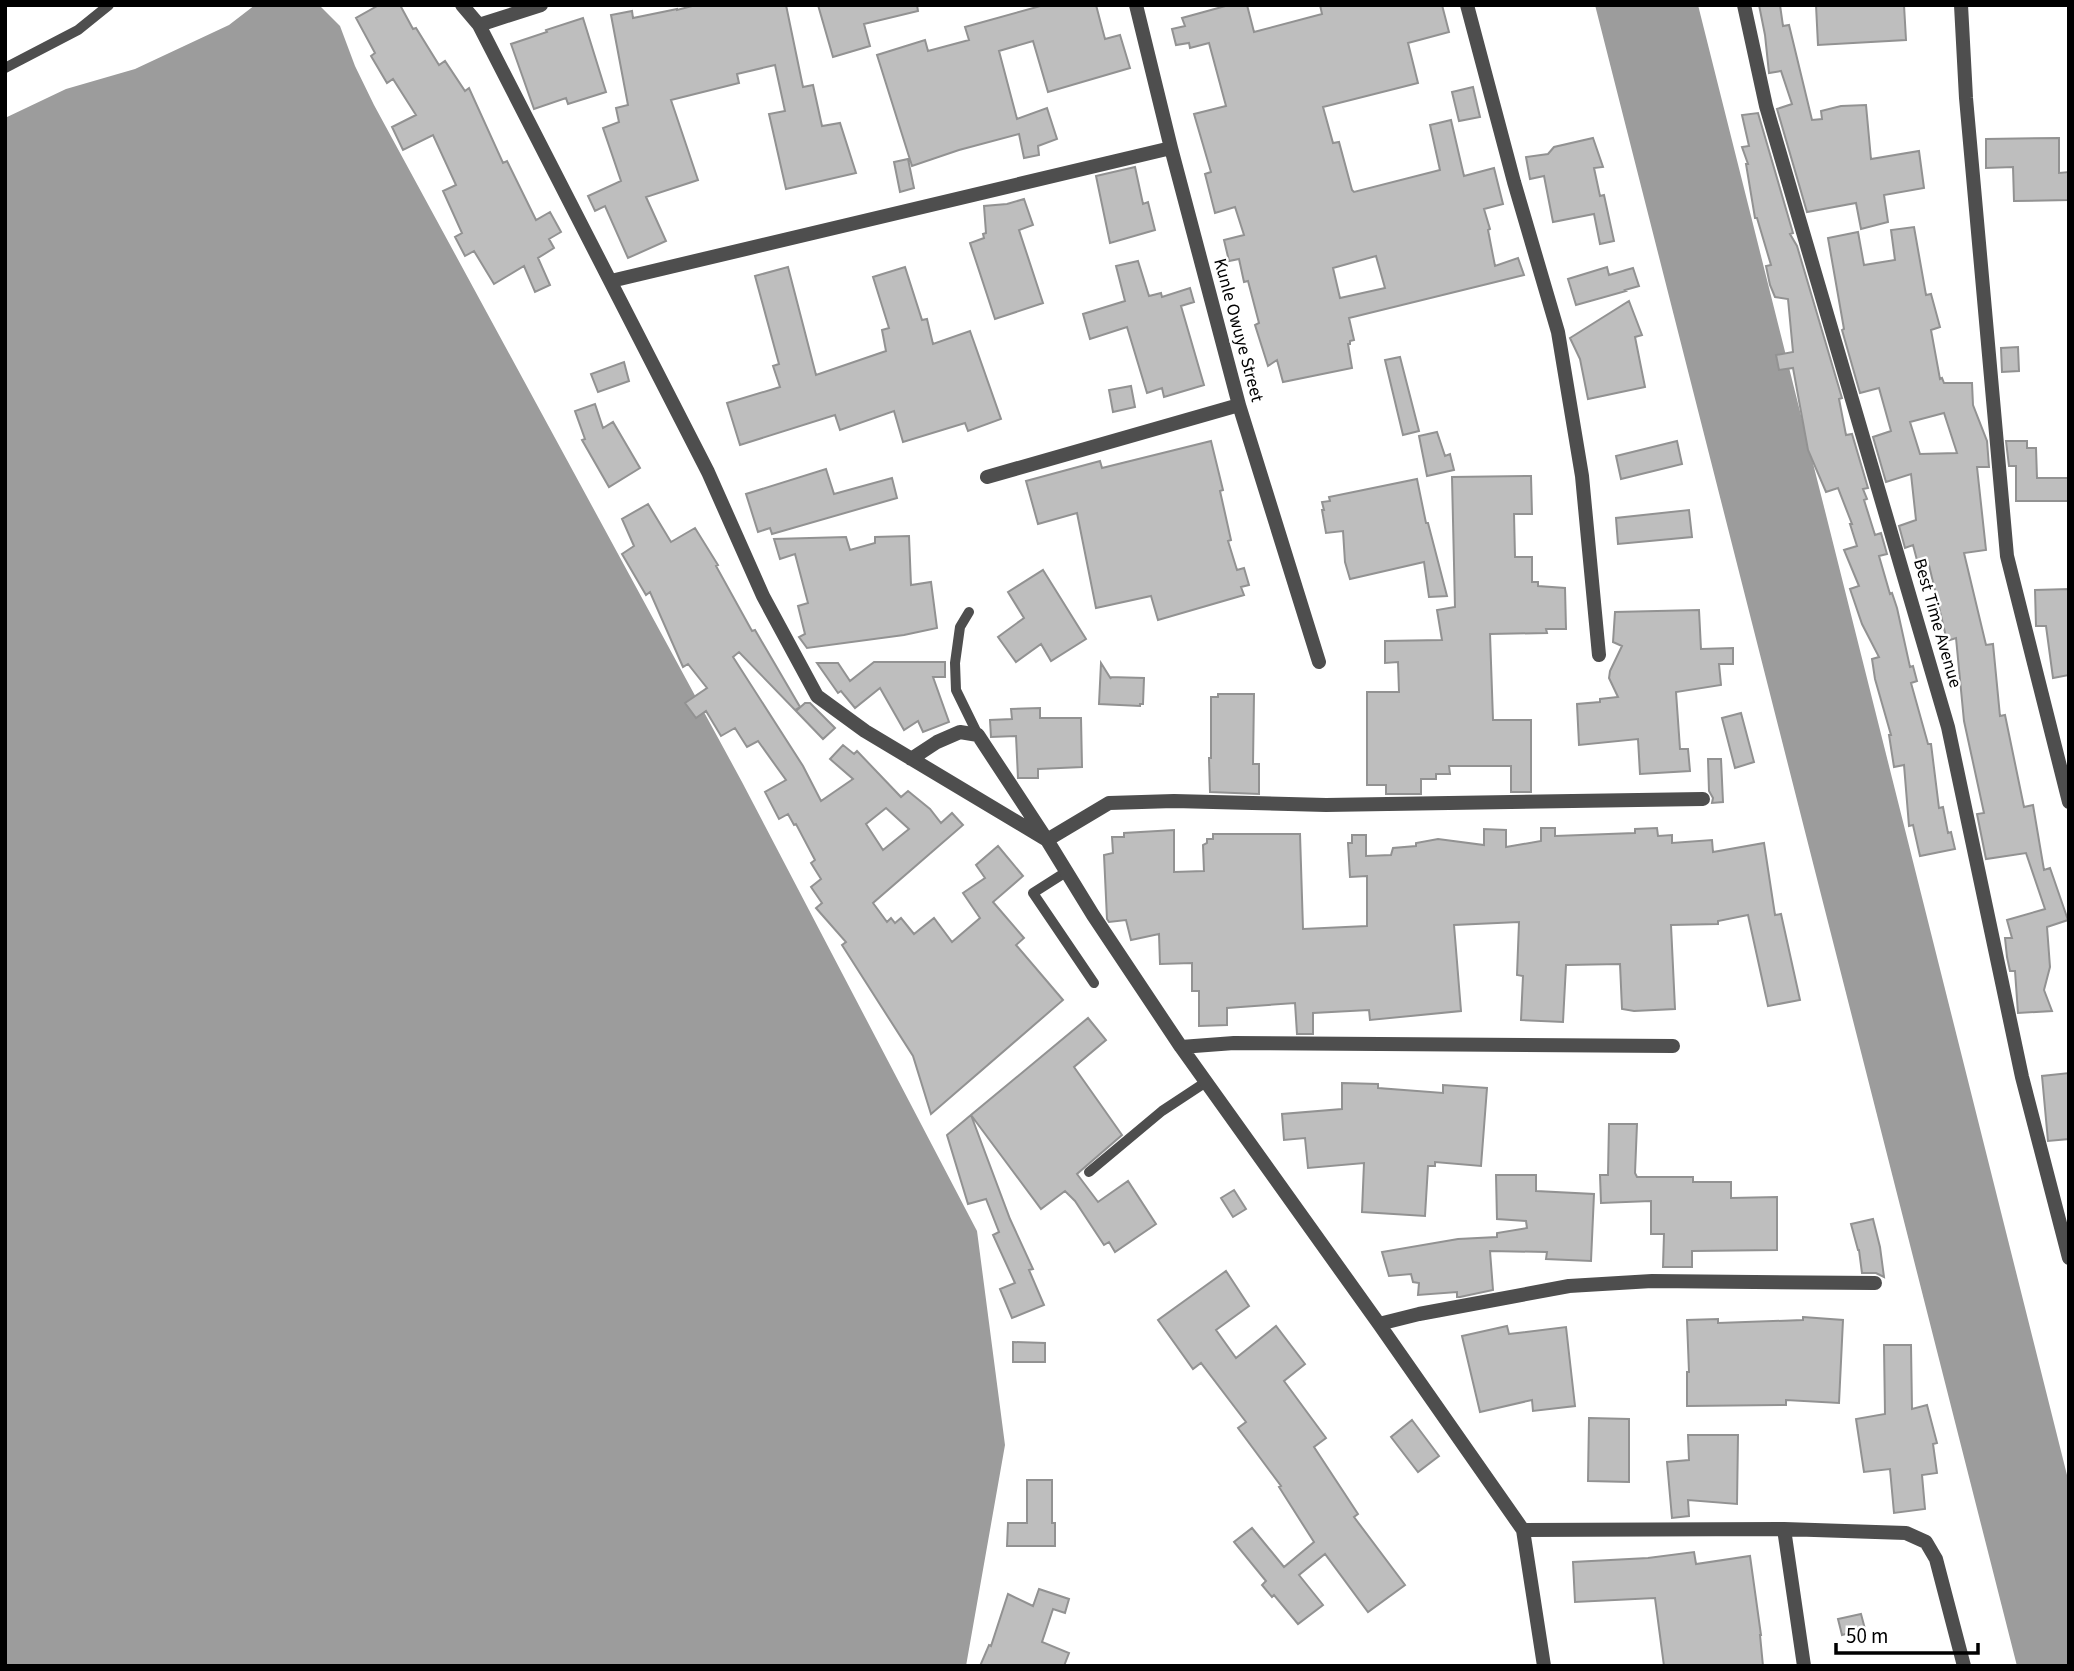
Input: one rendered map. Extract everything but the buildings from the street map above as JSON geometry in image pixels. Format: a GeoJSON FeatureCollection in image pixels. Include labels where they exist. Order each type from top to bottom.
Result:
{"type":"FeatureCollection","features":[{"type":"Feature","properties":{"kind":"street"},"geometry":{"type":"LineString","coordinates":[[462,5],[478,25],[611,281],[708,472],[764,596],[817,696],[865,731],[1047,840]]}},
{"type":"Feature","properties":{"kind":"street"},"geometry":{"type":"LineString","coordinates":[[478,25],[541,5]]}},
{"type":"Feature","properties":{"kind":"street","name":"Kunle Owuye Street"},"geometry":{"type":"LineString","coordinates":[[1136,5],[1239,405],[1319,662]]}},
{"type":"Feature","properties":{"kind":"street"},"geometry":{"type":"LineString","coordinates":[[1467,5],[1514,182],[1558,332],[1582,477],[1599,655]]}},
{"type":"Feature","properties":{"kind":"street","name":"Best Time Avenue"},"geometry":{"type":"LineString","coordinates":[[1744,5],[1766,106],[1948,727],[2022,1077],[2069,1258]]}},
{"type":"Feature","properties":{"kind":"street"},"geometry":{"type":"LineString","coordinates":[[1961,5],[1966,98],[2007,556],[2069,802]]}},
{"type":"Feature","properties":{"kind":"street"},"geometry":{"type":"LineString","coordinates":[[611,281],[1171,148]]}},
{"type":"Feature","properties":{"kind":"street"},"geometry":{"type":"LineString","coordinates":[[987,477],[1239,405]]}},
{"type":"Feature","properties":{"kind":"street"},"geometry":{"type":"LineString","coordinates":[[911,759],[937,742],[960,732],[978,735],[1181,1047],[1523,1530],[1544,1666]]}},
{"type":"Feature","properties":{"kind":"street"},"geometry":{"type":"LineString","coordinates":[[1047,840],[1108,803],[1174,801],[1326,805],[1703,799]]}},
{"type":"Feature","properties":{"kind":"street"},"geometry":{"type":"LineString","coordinates":[[1181,1047],[1234,1043],[1673,1046]]}},
{"type":"Feature","properties":{"kind":"street"},"geometry":{"type":"LineString","coordinates":[[1379,1324],[1569,1286],[1652,1281],[1875,1283]]}},
{"type":"Feature","properties":{"kind":"street"},"geometry":{"type":"LineString","coordinates":[[1523,1530],[1784,1529],[1906,1533],[1926,1542],[1936,1559],[1964,1666]]}},
{"type":"Feature","properties":{"kind":"street"},"geometry":{"type":"LineString","coordinates":[[1784,1529],[1804,1666]]}},
{"type":"Feature","properties":{"kind":"lane"},"geometry":{"type":"LineString","coordinates":[[5,68],[78,30],[109,5]]}},
{"type":"Feature","properties":{"kind":"lane"},"geometry":{"type":"LineString","coordinates":[[969,612],[960,627],[955,663],[956,690],[978,735]]}},
{"type":"Feature","properties":{"kind":"lane"},"geometry":{"type":"LineString","coordinates":[[1066,872],[1033,893],[1094,983]]}},
{"type":"Feature","properties":{"kind":"lane"},"geometry":{"type":"LineString","coordinates":[[1089,1172],[1162,1111],[1206,1082]]}},
{"type":"Feature","properties":{"kind":"shaded area"},"geometry":{"type":"Polygon","coordinates":[[[255,5],[319,5],[340,26],[374,105],[742,782],[977,1231],[1005,1445],[966,1666],[5,1666],[5,118],[66,89],[135,69],[229,25],[255,5]]]}},
{"type":"Feature","properties":{"kind":"shaded area"},"geometry":{"type":"Polygon","coordinates":[[[1595,5],[1698,5],[2069,1483],[2069,1666],[2017,1666],[1595,5]]]}}]}
